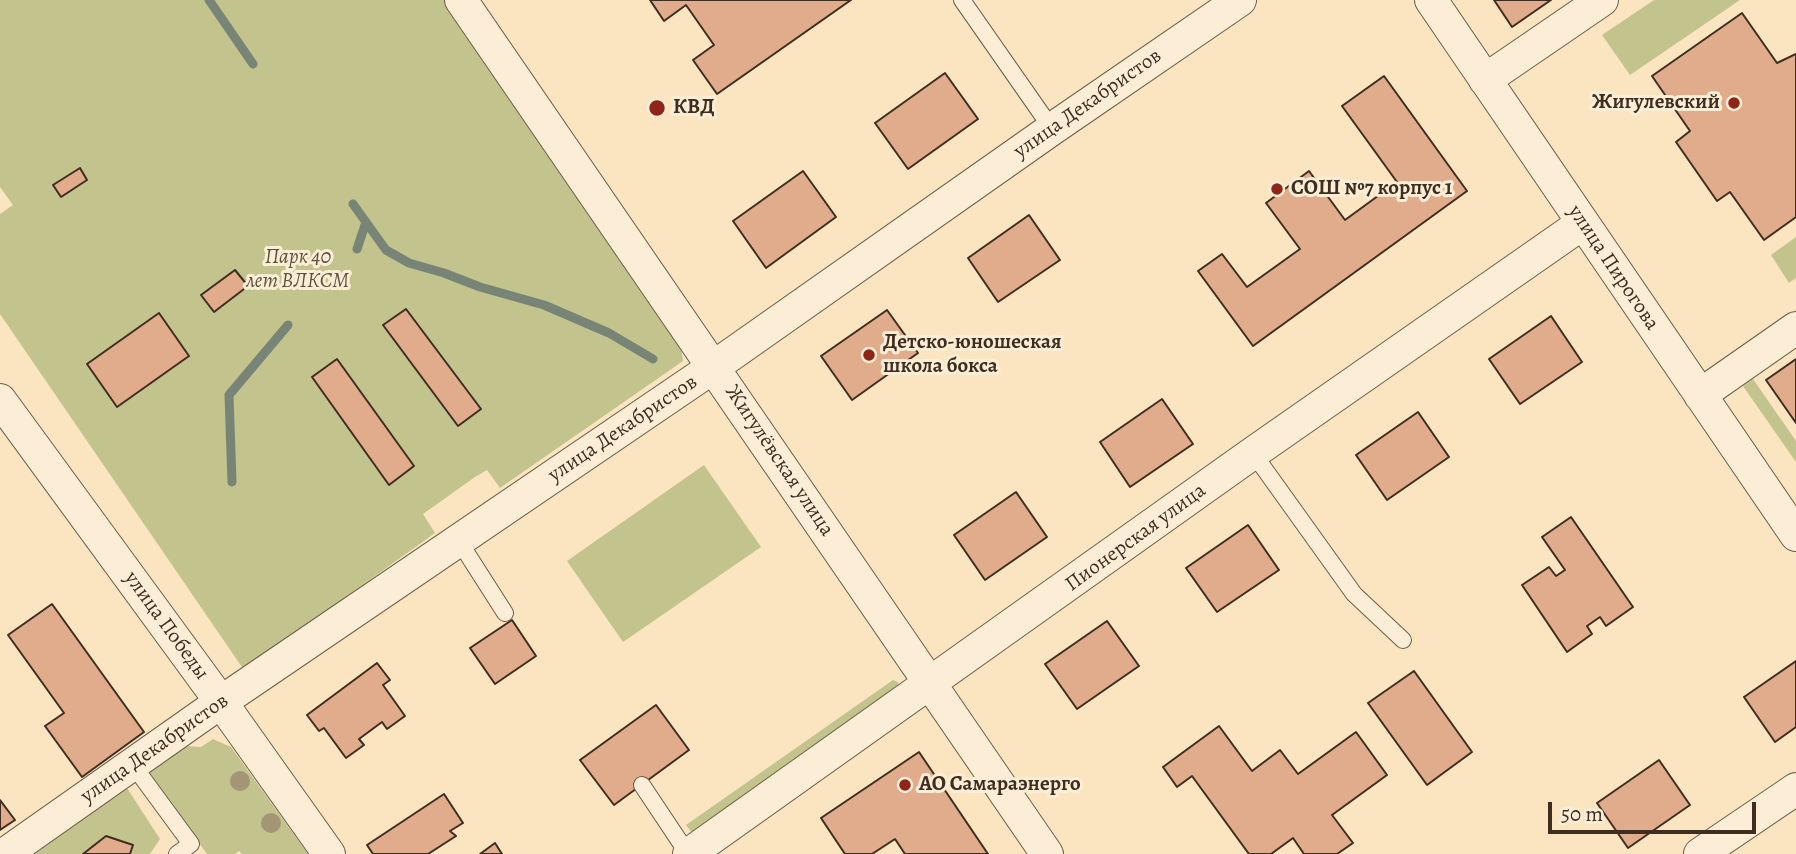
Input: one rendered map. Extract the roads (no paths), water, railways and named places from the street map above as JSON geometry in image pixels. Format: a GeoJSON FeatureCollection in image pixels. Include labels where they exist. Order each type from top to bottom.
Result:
{"type":"FeatureCollection","features":[{"type":"Feature","properties":{"kind":"street","name":"Жигулёвская улица"},"geometry":{"type":"LineString","coordinates":[[461,0],[715,366],[1047,854]]}},
{"type":"Feature","properties":{"kind":"street","name":"улица Декабристов"},"geometry":{"type":"LineString","coordinates":[[5,854],[222,702],[715,366],[1240,0]]}},
{"type":"Feature","properties":{"kind":"street","name":"улица Пирогова"},"geometry":{"type":"LineString","coordinates":[[1431,0],[1796,535]]}},
{"type":"Feature","properties":{"kind":"street"},"geometry":{"type":"LineString","coordinates":[[1485,80],[1602,0]]}},
{"type":"Feature","properties":{"kind":"street","name":"Пионерская улица"},"geometry":{"type":"LineString","coordinates":[[689,854],[1253,453],[1583,223]]}},
{"type":"Feature","properties":{"kind":"street"},"geometry":{"type":"LineString","coordinates":[[1700,396],[1796,328]]}},
{"type":"Feature","properties":{"kind":"street","name":"улица Победы"},"geometry":{"type":"LineString","coordinates":[[0,400],[222,702],[329,854]]}},
{"type":"Feature","properties":{"kind":"street"},"geometry":{"type":"LineString","coordinates":[[1700,854],[1796,789]]}},
{"type":"Feature","properties":{"kind":"lane"},"geometry":{"type":"LineString","coordinates":[[962,0],[1052,129]]}},
{"type":"Feature","properties":{"kind":"lane"},"geometry":{"type":"LineString","coordinates":[[1253,453],[1354,594],[1403,640]]}},
{"type":"Feature","properties":{"kind":"lane"},"geometry":{"type":"LineString","coordinates":[[459,541],[505,613]]}},
{"type":"Feature","properties":{"kind":"lane"},"geometry":{"type":"LineString","coordinates":[[133,765],[194,849],[177,854]]}},
{"type":"Feature","properties":{"kind":"lane"},"geometry":{"type":"LineString","coordinates":[[642,785],[689,854]]}},
{"type":"Feature","properties":{"kind":"waterway"},"geometry":{"type":"LineString","coordinates":[[209,0],[253,64]]}},
{"type":"Feature","properties":{"kind":"waterway"},"geometry":{"type":"LineString","coordinates":[[353,204],[386,250],[409,263],[544,305],[609,333],[653,359]]}},
{"type":"Feature","properties":{"kind":"waterway"},"geometry":{"type":"LineString","coordinates":[[357,249],[366,222]]}},
{"type":"Feature","properties":{"kind":"waterway"},"geometry":{"type":"LineString","coordinates":[[232,482],[229,395],[288,325]]}},
{"type":"Feature","properties":{"kind":"place","name":"Жигулевский"},"geometry":{"type":"Point","coordinates":[1734,103]}},
{"type":"Feature","properties":{"kind":"place","name":"КВД"},"geometry":{"type":"Point","coordinates":[657,108]}},
{"type":"Feature","properties":{"kind":"place","name":"СОШ №7 корпус 1"},"geometry":{"type":"Point","coordinates":[1277,189]}},
{"type":"Feature","properties":{"kind":"place","name":"Детско-юношеская школа бокса"},"geometry":{"type":"Point","coordinates":[869,355]}},
{"type":"Feature","properties":{"kind":"place","name":"АО Самараэнерго"},"geometry":{"type":"Point","coordinates":[905,785]}},
{"type":"Feature","properties":{"kind":"park label","name":"Парк 40 лет ВЛКСМ"},"geometry":{"type":"Point","coordinates":[298,270]}}]}
